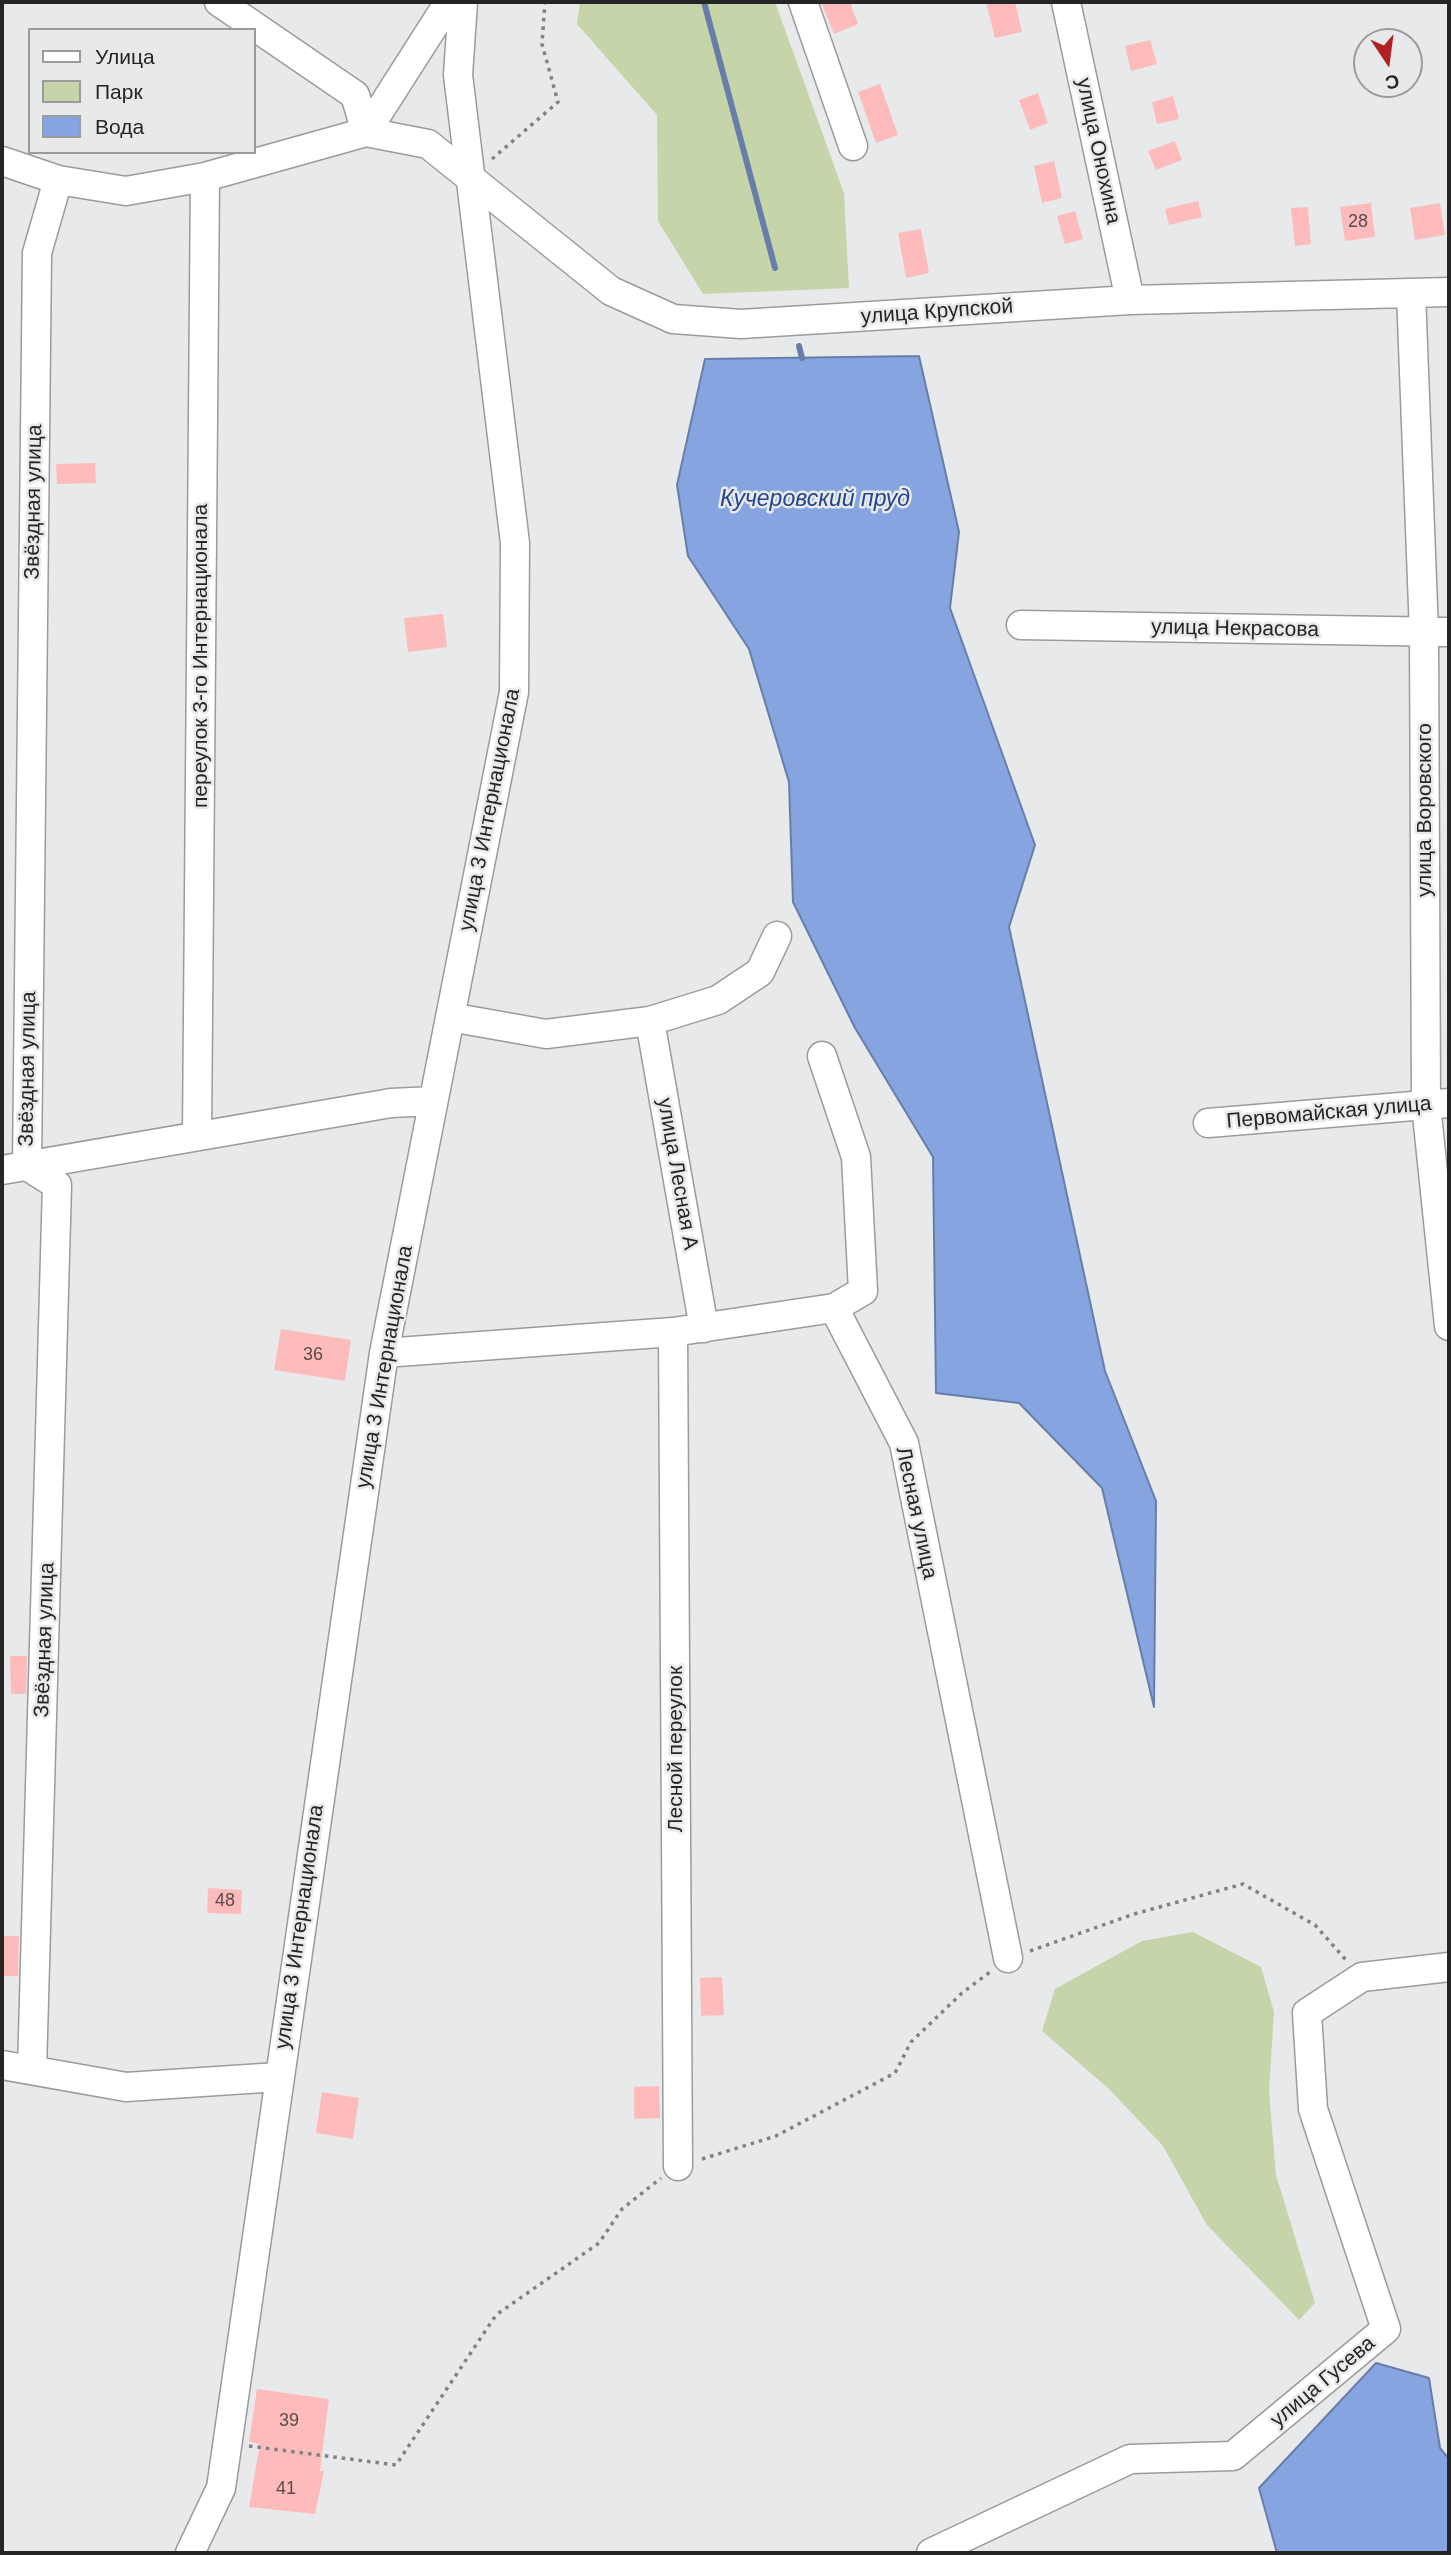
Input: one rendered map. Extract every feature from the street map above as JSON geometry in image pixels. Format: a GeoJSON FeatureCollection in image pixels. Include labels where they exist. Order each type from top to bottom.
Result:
{"type":"FeatureCollection","features":[{"type":"Feature","properties":{"kind":"street"},"geometry":{"type":"LineString","coordinates":[[219,2],[355,95],[366,132]]}},
{"type":"Feature","properties":{"kind":"street"},"geometry":{"type":"LineString","coordinates":[[2,161],[58,180],[126,191],[205,177],[366,132],[449,2]]}},
{"type":"Feature","properties":{"kind":"street","name":"улица 3 Интернационала"},"geometry":{"type":"LineString","coordinates":[[190,2553],[221,2488],[384,1353],[514,692],[515,543],[458,75],[463,2]]}},
{"type":"Feature","properties":{"kind":"street"},"geometry":{"type":"LineString","coordinates":[[803,2],[853,146]]}},
{"type":"Feature","properties":{"kind":"street","name":"улица Онохина"},"geometry":{"type":"LineString","coordinates":[[1066,2],[1130,300]]}},
{"type":"Feature","properties":{"kind":"street","name":"улица Крупской"},"geometry":{"type":"LineString","coordinates":[[366,132],[428,144],[611,291],[673,318],[741,324],[1130,300],[1449,292]]}},
{"type":"Feature","properties":{"kind":"street","name":"переулок 3-го Интернационала"},"geometry":{"type":"LineString","coordinates":[[198,1135],[205,177]]}},
{"type":"Feature","properties":{"kind":"street","name":"Звёздная улица"},"geometry":{"type":"LineString","coordinates":[[32,2070],[57,1185],[14,1168],[37,253],[58,180]]}},
{"type":"Feature","properties":{"kind":"street","name":"улица Воровского"},"geometry":{"type":"LineString","coordinates":[[1411,293],[1437,632],[1437,1104],[1449,1326]]}},
{"type":"Feature","properties":{"kind":"street","name":"улица Некрасова"},"geometry":{"type":"LineString","coordinates":[[1021,625],[1437,632]]}},
{"type":"Feature","properties":{"kind":"street"},"geometry":{"type":"LineString","coordinates":[[450,1017],[546,1034],[650,1021],[718,1000],[760,972],[777,936]]}},
{"type":"Feature","properties":{"kind":"street","name":"улица Лесная А"},"geometry":{"type":"LineString","coordinates":[[650,1021],[704,1328]]}},
{"type":"Feature","properties":{"kind":"street"},"geometry":{"type":"LineString","coordinates":[[384,1353],[704,1328],[834,1308],[863,1291],[856,1157],[822,1056]]}},
{"type":"Feature","properties":{"kind":"street"},"geometry":{"type":"LineString","coordinates":[[14,1168],[391,1102],[433,1101]]}},
{"type":"Feature","properties":{"kind":"street","name":"Первомайская улица"},"geometry":{"type":"LineString","coordinates":[[1209,1123],[1437,1104]]}},
{"type":"Feature","properties":{"kind":"street","name":"Лесная улица"},"geometry":{"type":"LineString","coordinates":[[834,1308],[904,1443],[1008,1958]]}},
{"type":"Feature","properties":{"kind":"street","name":"Лесной переулок"},"geometry":{"type":"LineString","coordinates":[[673,1332],[678,2166]]}},
{"type":"Feature","properties":{"kind":"street","name":"улица Гусева"},"geometry":{"type":"LineString","coordinates":[[931,2553],[1130,2459],[1233,2456],[1386,2329],[1313,2109],[1307,2013],[1362,1977],[1449,1967]]}},
{"type":"Feature","properties":{"kind":"street"},"geometry":{"type":"LineString","coordinates":[[2,2065],[125,2087],[278,2077]]}},
{"type":"Feature","properties":{"kind":"path"},"geometry":{"type":"LineString","coordinates":[[471,176],[558,102],[542,44],[545,2]]}},
{"type":"Feature","properties":{"kind":"path"},"geometry":{"type":"LineString","coordinates":[[227,2443],[396,2465],[496,2315],[599,2243],[622,2209],[678,2166],[776,2136],[895,2073],[911,2042],[962,1993],[1008,1958],[1134,1914],[1243,1884],[1315,1925],[1362,1977]]}},
{"type":"Feature","properties":{"kind":"green space"},"geometry":{"type":"Polygon","coordinates":[[[580,2],[775,2],[844,193],[849,288],[703,294],[658,221],[657,115],[577,24],[580,2]]]}},
{"type":"Feature","properties":{"kind":"green space"},"geometry":{"type":"Polygon","coordinates":[[[1193,1932],[1261,1967],[1274,2012],[1269,2092],[1276,2175],[1315,2303],[1299,2320],[1207,2225],[1163,2146],[1108,2088],[1042,2031],[1055,1989],[1142,1941],[1193,1932]]]}},
{"type":"Feature","properties":{"kind":"water","name":"Кучеровский пруд"},"geometry":{"type":"Polygon","coordinates":[[[919,356],[959,532],[950,608],[1035,845],[1009,927],[1105,1371],[1156,1501],[1154,1707],[1102,1488],[1019,1403],[936,1393],[933,1157],[855,1028],[793,902],[789,782],[749,649],[688,556],[677,485],[705,359],[919,356]]]}},
{"type":"Feature","properties":{"kind":"water"},"geometry":{"type":"Polygon","coordinates":[[[1376,2363],[1429,2378],[1440,2448],[1449,2459],[1449,2553],[1277,2553],[1259,2488],[1376,2363]]]}},
{"type":"Feature","properties":{"kind":"building"},"geometry":{"type":"Polygon","coordinates":[[[821,2],[850,2],[858,24],[834,34],[821,2]]]}},
{"type":"Feature","properties":{"kind":"building"},"geometry":{"type":"Polygon","coordinates":[[[986,2],[1015,2],[1022,32],[995,38],[986,2]]]}},
{"type":"Feature","properties":{"kind":"building"},"geometry":{"type":"Polygon","coordinates":[[[1150,40],[1157,64],[1131,71],[1125,46],[1150,40]]]}},
{"type":"Feature","properties":{"kind":"building"},"geometry":{"type":"Polygon","coordinates":[[[880,84],[898,135],[876,143],[858,92],[880,84]]]}},
{"type":"Feature","properties":{"kind":"building"},"geometry":{"type":"Polygon","coordinates":[[[1038,93],[1048,123],[1030,130],[1019,100],[1038,93]]]}},
{"type":"Feature","properties":{"kind":"building"},"geometry":{"type":"Polygon","coordinates":[[[1173,96],[1179,119],[1157,124],[1152,102],[1173,96]]]}},
{"type":"Feature","properties":{"kind":"building"},"geometry":{"type":"Polygon","coordinates":[[[1175,141],[1182,160],[1156,170],[1148,151],[1175,141]]]}},
{"type":"Feature","properties":{"kind":"building"},"geometry":{"type":"Polygon","coordinates":[[[1054,161],[1062,198],[1042,203],[1034,166],[1054,161]]]}},
{"type":"Feature","properties":{"kind":"building"},"geometry":{"type":"Polygon","coordinates":[[[1198,201],[1202,217],[1169,225],[1165,209],[1198,201]]]}},
{"type":"Feature","properties":{"kind":"building"},"geometry":{"type":"Polygon","coordinates":[[[1371,203],[1375,237],[1345,241],[1340,207],[1371,203]]]}},
{"type":"Feature","properties":{"kind":"building"},"geometry":{"type":"Polygon","coordinates":[[[1440,203],[1445,235],[1415,240],[1410,208],[1440,203]]]}},
{"type":"Feature","properties":{"kind":"building"},"geometry":{"type":"Polygon","coordinates":[[[1308,207],[1311,244],[1295,246],[1291,208],[1308,207]]]}},
{"type":"Feature","properties":{"kind":"building"},"geometry":{"type":"Polygon","coordinates":[[[1075,211],[1083,239],[1065,244],[1057,216],[1075,211]]]}},
{"type":"Feature","properties":{"kind":"building"},"geometry":{"type":"Polygon","coordinates":[[[921,229],[929,273],[906,278],[898,233],[921,229]]]}},
{"type":"Feature","properties":{"kind":"building"},"geometry":{"type":"Polygon","coordinates":[[[95,463],[96,483],[57,484],[56,464],[95,463]]]}},
{"type":"Feature","properties":{"kind":"building"},"geometry":{"type":"Polygon","coordinates":[[[443,614],[447,647],[408,652],[404,618],[443,614]]]}},
{"type":"Feature","properties":{"kind":"building"},"geometry":{"type":"Polygon","coordinates":[[[281,1329],[351,1340],[345,1381],[274,1370],[281,1329]]]}},
{"type":"Feature","properties":{"kind":"building"},"geometry":{"type":"Polygon","coordinates":[[[10,1656],[27,1656],[26,1694],[11,1694],[10,1656]]]}},
{"type":"Feature","properties":{"kind":"building"},"geometry":{"type":"Polygon","coordinates":[[[208,1888],[242,1890],[241,1914],[207,1913],[208,1888]]]}},
{"type":"Feature","properties":{"kind":"building"},"geometry":{"type":"Polygon","coordinates":[[[2,1936],[19,1936],[18,1976],[2,1976],[2,1936]]]}},
{"type":"Feature","properties":{"kind":"building"},"geometry":{"type":"Polygon","coordinates":[[[722,1977],[724,2015],[701,2016],[700,1978],[722,1977]]]}},
{"type":"Feature","properties":{"kind":"building"},"geometry":{"type":"Polygon","coordinates":[[[659,2086],[660,2118],[634,2119],[634,2087],[659,2086]]]}},
{"type":"Feature","properties":{"kind":"building"},"geometry":{"type":"Polygon","coordinates":[[[322,2092],[359,2098],[353,2139],[316,2133],[322,2092]]]}},
{"type":"Feature","properties":{"kind":"building"},"geometry":{"type":"Polygon","coordinates":[[[257,2389],[329,2399],[320,2471],[324,2471],[315,2514],[249,2507],[260,2444],[249,2442],[257,2389]]]}},
{"type":"Feature","properties":{"kind":"waterway"},"geometry":{"type":"LineString","coordinates":[[704,2],[775,268]]}},
{"type":"Feature","properties":{"kind":"waterway"},"geometry":{"type":"LineString","coordinates":[[799,346],[802,358]]}}]}
